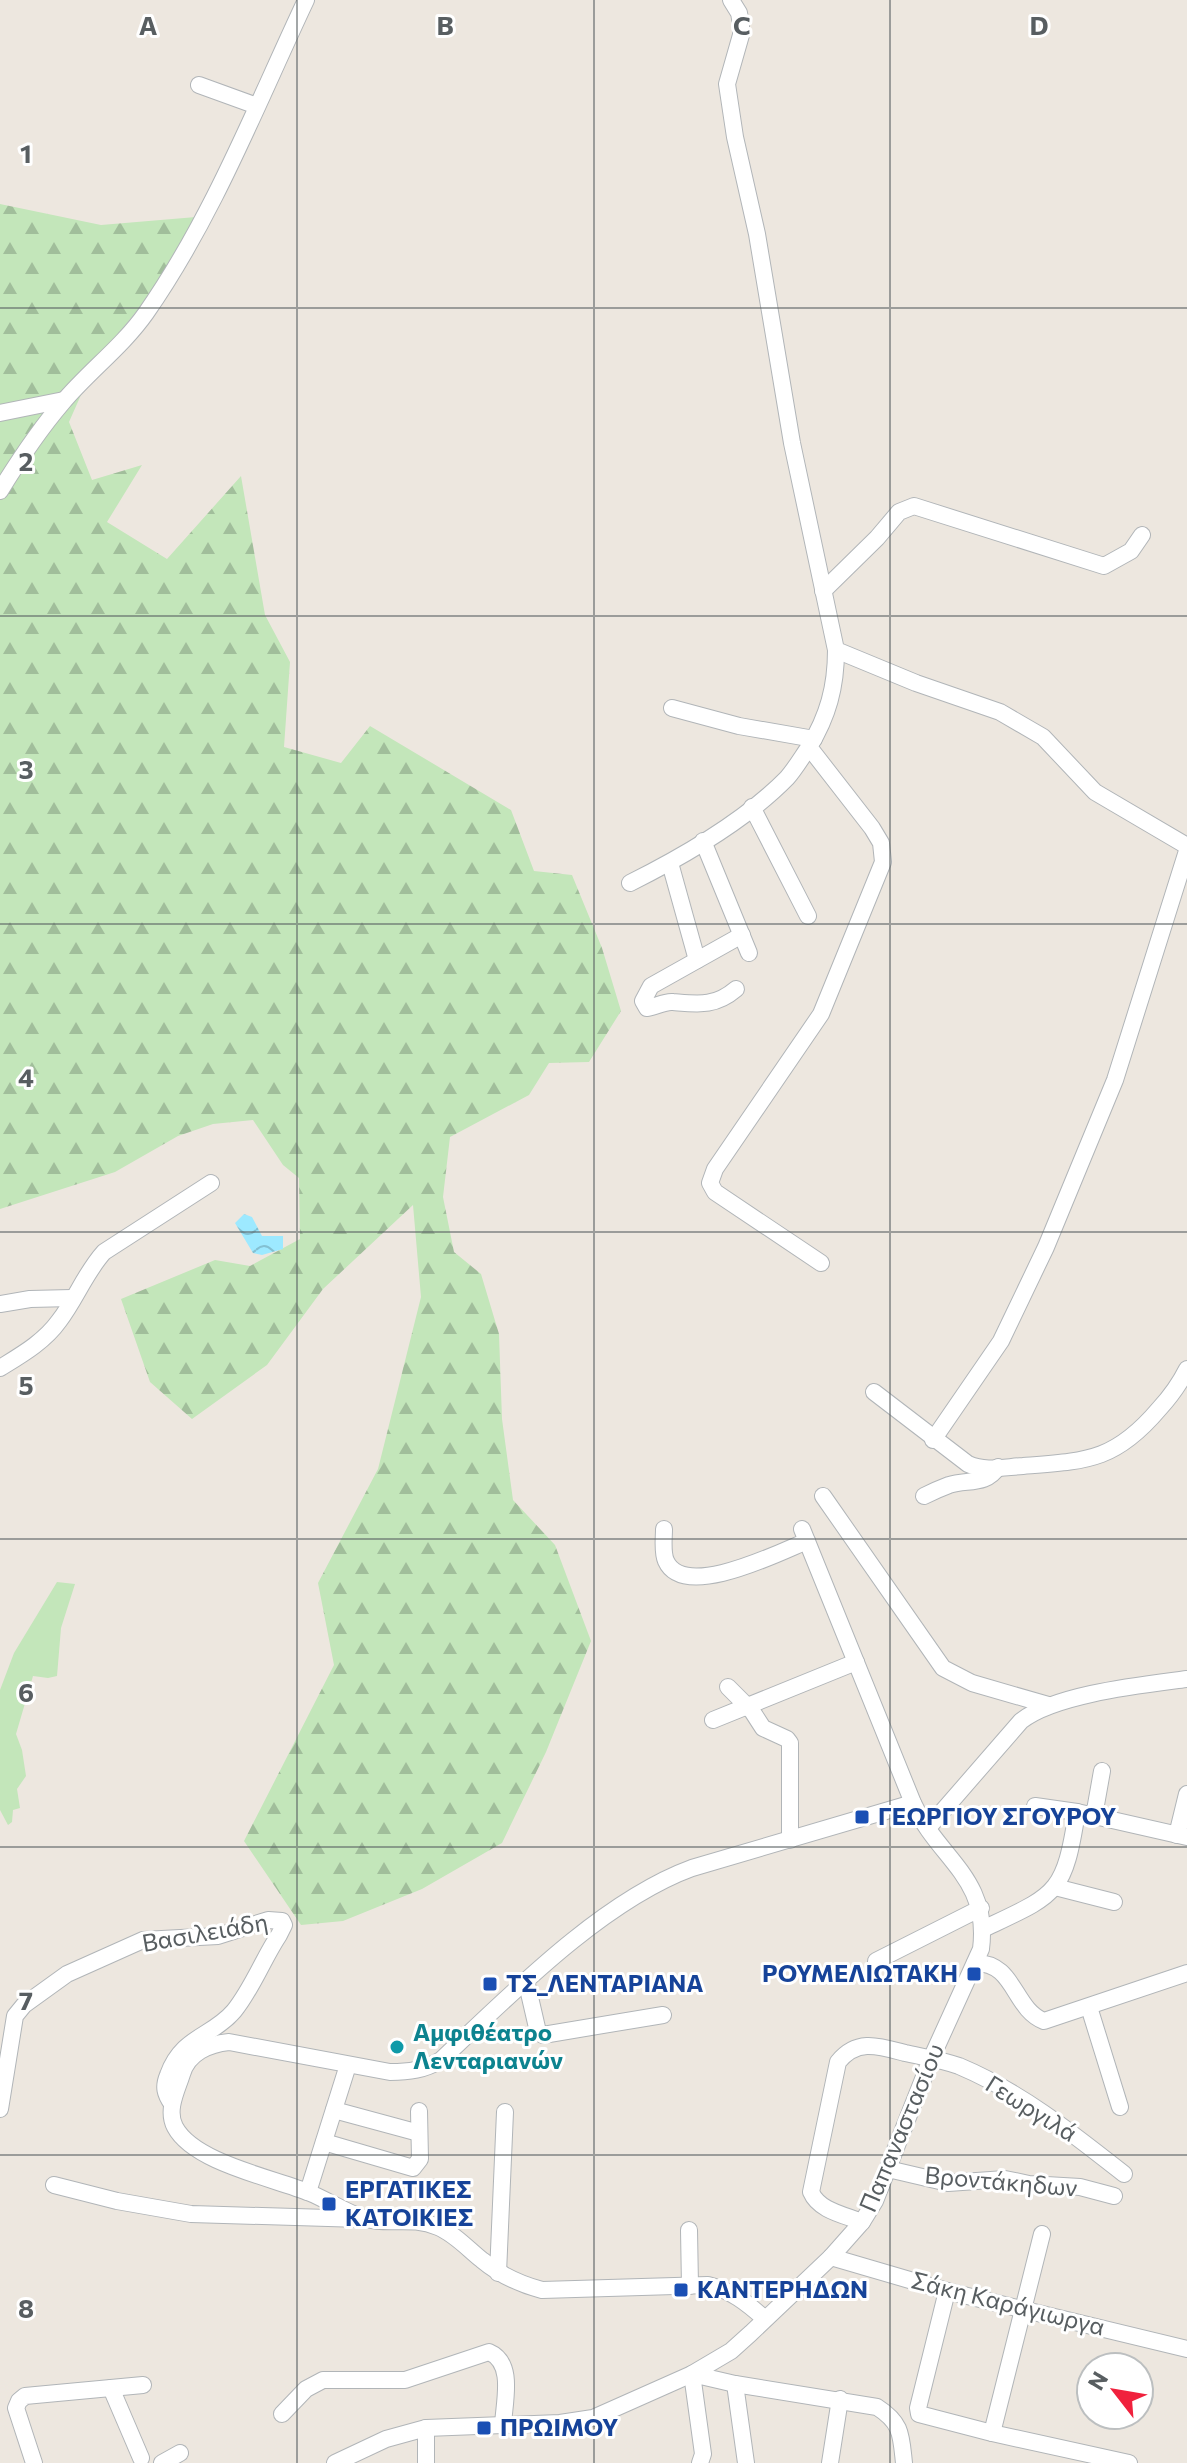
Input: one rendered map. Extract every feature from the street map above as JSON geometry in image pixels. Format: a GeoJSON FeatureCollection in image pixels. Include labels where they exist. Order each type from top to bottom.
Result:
{"type":"FeatureCollection","features":[{"type":"Feature","properties":{"kind":"street"},"geometry":{"type":"LineString","coordinates":[[0,491],[30,444],[64,400],[111,355],[143,318],[166,284],[207,212],[306,0]]}},
{"type":"Feature","properties":{"kind":"street"},"geometry":{"type":"LineString","coordinates":[[630,883],[670,863],[703,841],[752,807],[789,776],[812,743],[832,697],[836,650],[792,443],[757,234],[728,98],[728,73],[741,35],[739,13],[731,0]]}},
{"type":"Feature","properties":{"kind":"street"},"geometry":{"type":"LineString","coordinates":[[199,85],[257,106]]}},
{"type":"Feature","properties":{"kind":"street"},"geometry":{"type":"LineString","coordinates":[[0,413],[64,400]]}},
{"type":"Feature","properties":{"kind":"street"},"geometry":{"type":"LineString","coordinates":[[823,591],[899,512],[914,506],[1104,566],[1131,551],[1142,535]]}},
{"type":"Feature","properties":{"kind":"street"},"geometry":{"type":"LineString","coordinates":[[836,650],[1011,718],[1043,737],[1095,792],[1187,849],[1115,1080],[1046,1247],[1001,1341],[933,1440]]}},
{"type":"Feature","properties":{"kind":"street"},"geometry":{"type":"LineString","coordinates":[[672,708],[812,743],[881,843],[883,862],[821,1014],[715,1169],[710,1183],[715,1192],[821,1263]]}},
{"type":"Feature","properties":{"kind":"street"},"geometry":{"type":"LineString","coordinates":[[752,807],[808,916]]}},
{"type":"Feature","properties":{"kind":"street"},"geometry":{"type":"LineString","coordinates":[[703,841],[749,953]]}},
{"type":"Feature","properties":{"kind":"street"},"geometry":{"type":"LineString","coordinates":[[670,863],[697,960]]}},
{"type":"Feature","properties":{"kind":"street"},"geometry":{"type":"LineString","coordinates":[[736,989],[722,999],[701,1006],[669,1002],[647,1008],[643,1001],[651,986],[742,935]]}},
{"type":"Feature","properties":{"kind":"street"},"geometry":{"type":"LineString","coordinates":[[0,1368],[47,1335],[62,1318],[96,1261],[111,1246],[211,1183]]}},
{"type":"Feature","properties":{"kind":"street"},"geometry":{"type":"LineString","coordinates":[[0,1304],[30,1299],[72,1298]]}},
{"type":"Feature","properties":{"kind":"street"},"geometry":{"type":"LineString","coordinates":[[874,1392],[968,1464],[984,1468],[1073,1462],[1096,1457],[1126,1444],[1168,1399],[1187,1369]]}},
{"type":"Feature","properties":{"kind":"street"},"geometry":{"type":"LineString","coordinates":[[924,1496],[952,1484],[984,1480],[994,1474],[998,1467]]}},
{"type":"Feature","properties":{"kind":"street"},"geometry":{"type":"LineString","coordinates":[[823,1496],[943,1668],[972,1683],[1048,1705]]}},
{"type":"Feature","properties":{"kind":"street","name":"Παπαναστασίου"},"geometry":{"type":"LineString","coordinates":[[335,2463],[386,2439],[426,2428],[560,2423],[593,2418],[692,2374],[731,2351],[831,2257],[862,2222],[875,2201],[931,2059],[981,1949],[981,1908],[952,1857],[928,1828],[913,1803],[804,1535],[750,1564],[711,1576],[695,1577],[683,1575],[669,1566],[664,1554],[664,1529]]}},
{"type":"Feature","properties":{"kind":"street"},"geometry":{"type":"LineString","coordinates":[[713,1720],[856,1662]]}},
{"type":"Feature","properties":{"kind":"street"},"geometry":{"type":"LineString","coordinates":[[928,1828],[1021,1721],[1048,1705],[1127,1687],[1187,1679]]}},
{"type":"Feature","properties":{"kind":"street"},"geometry":{"type":"LineString","coordinates":[[728,1687],[763,1728],[790,1743],[790,1840]]}},
{"type":"Feature","properties":{"kind":"street"},"geometry":{"type":"LineString","coordinates":[[1094,1816],[1102,1771]]}},
{"type":"Feature","properties":{"kind":"street"},"geometry":{"type":"LineString","coordinates":[[1035,1806],[1077,1812],[1182,1836],[1187,1794]]}},
{"type":"Feature","properties":{"kind":"street"},"geometry":{"type":"LineString","coordinates":[[368,2220],[308,2192],[198,2150],[175,2128],[172,2104],[184,2068],[193,2056],[215,2043],[229,2042],[390,2072],[410,2072],[429,2067],[441,2060],[526,1980],[589,1929],[656,1882],[692,1868],[913,1803]]}},
{"type":"Feature","properties":{"kind":"street"},"geometry":{"type":"LineString","coordinates":[[983,1929],[1028,1908],[1055,1887],[1070,1859],[1077,1812]]}},
{"type":"Feature","properties":{"kind":"street"},"geometry":{"type":"LineString","coordinates":[[1055,1887],[1114,1902]]}},
{"type":"Feature","properties":{"kind":"street"},"geometry":{"type":"LineString","coordinates":[[876,1961],[981,1908]]}},
{"type":"Feature","properties":{"kind":"street","name":"Βασιλειάδη"},"geometry":{"type":"LineString","coordinates":[[0,2110],[15,2016],[24,2005],[67,1974],[143,1940],[218,1936],[268,1920],[282,1921],[284,1925],[279,1935],[233,2012],[199,2035],[179,2054],[165,2087],[172,2104]]}},
{"type":"Feature","properties":{"kind":"street"},"geometry":{"type":"LineString","coordinates":[[975,1963],[993,1965],[1013,1985],[1033,2017],[1050,2020],[1187,1973]]}},
{"type":"Feature","properties":{"kind":"street"},"geometry":{"type":"LineString","coordinates":[[526,1980],[538,2032],[543,2035],[663,2015]]}},
{"type":"Feature","properties":{"kind":"street"},"geometry":{"type":"LineString","coordinates":[[1089,2007],[1120,2107]]}},
{"type":"Feature","properties":{"kind":"street","name":"Γεωργιλά"},"geometry":{"type":"LineString","coordinates":[[862,2222],[823,2207],[814,2201],[811,2192],[838,2062],[845,2053],[865,2045],[957,2066],[1019,2096],[1124,2174]]}},
{"type":"Feature","properties":{"kind":"street"},"geometry":{"type":"LineString","coordinates":[[308,2192],[348,2065]]}},
{"type":"Feature","properties":{"kind":"street"},"geometry":{"type":"LineString","coordinates":[[334,2110],[419,2133]]}},
{"type":"Feature","properties":{"kind":"street"},"geometry":{"type":"LineString","coordinates":[[324,2142],[413,2168],[420,2159],[419,2111]]}},
{"type":"Feature","properties":{"kind":"street"},"geometry":{"type":"LineString","coordinates":[[498,2273],[505,2112]]}},
{"type":"Feature","properties":{"kind":"street","name":"Βροντάκηδων"},"geometry":{"type":"LineString","coordinates":[[888,2169],[948,2183],[1005,2179],[1029,2184],[1080,2187],[1114,2196]]}},
{"type":"Feature","properties":{"kind":"street"},"geometry":{"type":"LineString","coordinates":[[54,2185],[139,2206],[191,2214],[418,2221],[439,2227],[456,2237],[498,2273],[520,2284],[542,2290],[708,2285],[726,2289],[743,2298],[765,2319]]}},
{"type":"Feature","properties":{"kind":"street"},"geometry":{"type":"LineString","coordinates":[[689,2230],[690,2286]]}},
{"type":"Feature","properties":{"kind":"street"},"geometry":{"type":"LineString","coordinates":[[992,2433],[1042,2234]]}},
{"type":"Feature","properties":{"kind":"street","name":"Σάκη Καράγιωργα"},"geometry":{"type":"LineString","coordinates":[[831,2257],[947,2291],[1187,2349]]}},
{"type":"Feature","properties":{"kind":"street"},"geometry":{"type":"LineString","coordinates":[[947,2291],[919,2414],[1073,2457],[1129,2463]]}},
{"type":"Feature","properties":{"kind":"street"},"geometry":{"type":"LineString","coordinates":[[282,2414],[306,2389],[323,2380],[405,2380],[489,2352],[499,2358],[505,2370],[503,2425]]}},
{"type":"Feature","properties":{"kind":"street"},"geometry":{"type":"LineString","coordinates":[[700,2463],[703,2454],[692,2374],[877,2407],[892,2416],[901,2436],[904,2463]]}},
{"type":"Feature","properties":{"kind":"street"},"geometry":{"type":"LineString","coordinates":[[735,2384],[746,2463]]}},
{"type":"Feature","properties":{"kind":"street"},"geometry":{"type":"LineString","coordinates":[[34,2463],[16,2408],[25,2396],[143,2385]]}},
{"type":"Feature","properties":{"kind":"street"},"geometry":{"type":"LineString","coordinates":[[111,2388],[138,2461]]}},
{"type":"Feature","properties":{"kind":"street"},"geometry":{"type":"LineString","coordinates":[[830,2463],[840,2399]]}},
{"type":"Feature","properties":{"kind":"street"},"geometry":{"type":"LineString","coordinates":[[426,2428],[426,2463]]}},
{"type":"Feature","properties":{"kind":"street"},"geometry":{"type":"LineString","coordinates":[[162,2463],[180,2453]]}},
{"type":"Feature","properties":{"kind":"green space"},"geometry":{"type":"Polygon","coordinates":[[[0,204],[101,225],[196,217],[158,285],[96,361],[69,422],[92,480],[142,465],[107,522],[167,559],[241,476],[265,615],[290,662],[284,747],[341,763],[370,726],[511,810],[534,871],[572,875],[602,948],[621,1011],[589,1062],[549,1063],[529,1095],[450,1137],[443,1197],[454,1252],[481,1274],[499,1334],[502,1419],[513,1500],[555,1545],[591,1641],[546,1752],[502,1843],[422,1889],[343,1921],[301,1925],[244,1841],[334,1665],[318,1583],[378,1469],[421,1297],[413,1205],[323,1289],[267,1365],[192,1419],[150,1382],[121,1299],[215,1260],[250,1266],[300,1239],[299,1178],[283,1165],[253,1120],[213,1124],[178,1136],[115,1172],[0,1209],[0,204]]]}},
{"type":"Feature","properties":{"kind":"green space"},"geometry":{"type":"Polygon","coordinates":[[[57,1582],[75,1584],[61,1628],[57,1676],[33,1676],[16,1734],[26,1776],[17,1789],[20,1808],[13,1810],[12,1822],[8,1825],[0,1810],[0,1690],[14,1653],[57,1582]]]}},
{"type":"Feature","properties":{"kind":"water"},"geometry":{"type":"Polygon","coordinates":[[[244,1214],[252,1217],[262,1236],[283,1236],[283,1249],[262,1255],[253,1253],[235,1223],[244,1214]]]}},
{"type":"Feature","properties":{"kind":"place","name":"ΓΕΩΡΓΙΟΥ ΣΓΟΥΡΟΥ"},"geometry":{"type":"Point","coordinates":[862,1817]}},
{"type":"Feature","properties":{"kind":"place","name":"ΡΟΥΜΕΛΙΩΤΑΚΗ"},"geometry":{"type":"Point","coordinates":[974,1974]}},
{"type":"Feature","properties":{"kind":"place","name":"ΤΣ_ΛΕΝΤΑΡΙΑΝΑ"},"geometry":{"type":"Point","coordinates":[490,1984]}},
{"type":"Feature","properties":{"kind":"place","name":"Αμφιθέατρο Λενταριανών"},"geometry":{"type":"Point","coordinates":[397,2047]}},
{"type":"Feature","properties":{"kind":"place","name":"ΕΡΓΑΤΙΚΕΣ ΚΑΤΟΙΚΙΕΣ"},"geometry":{"type":"Point","coordinates":[329,2204]}},
{"type":"Feature","properties":{"kind":"place","name":"ΚΑΝΤΕΡΗΔΩΝ"},"geometry":{"type":"Point","coordinates":[681,2290]}},
{"type":"Feature","properties":{"kind":"place","name":"ΠΡΩΙΜΟΥ"},"geometry":{"type":"Point","coordinates":[484,2428]}}]}
